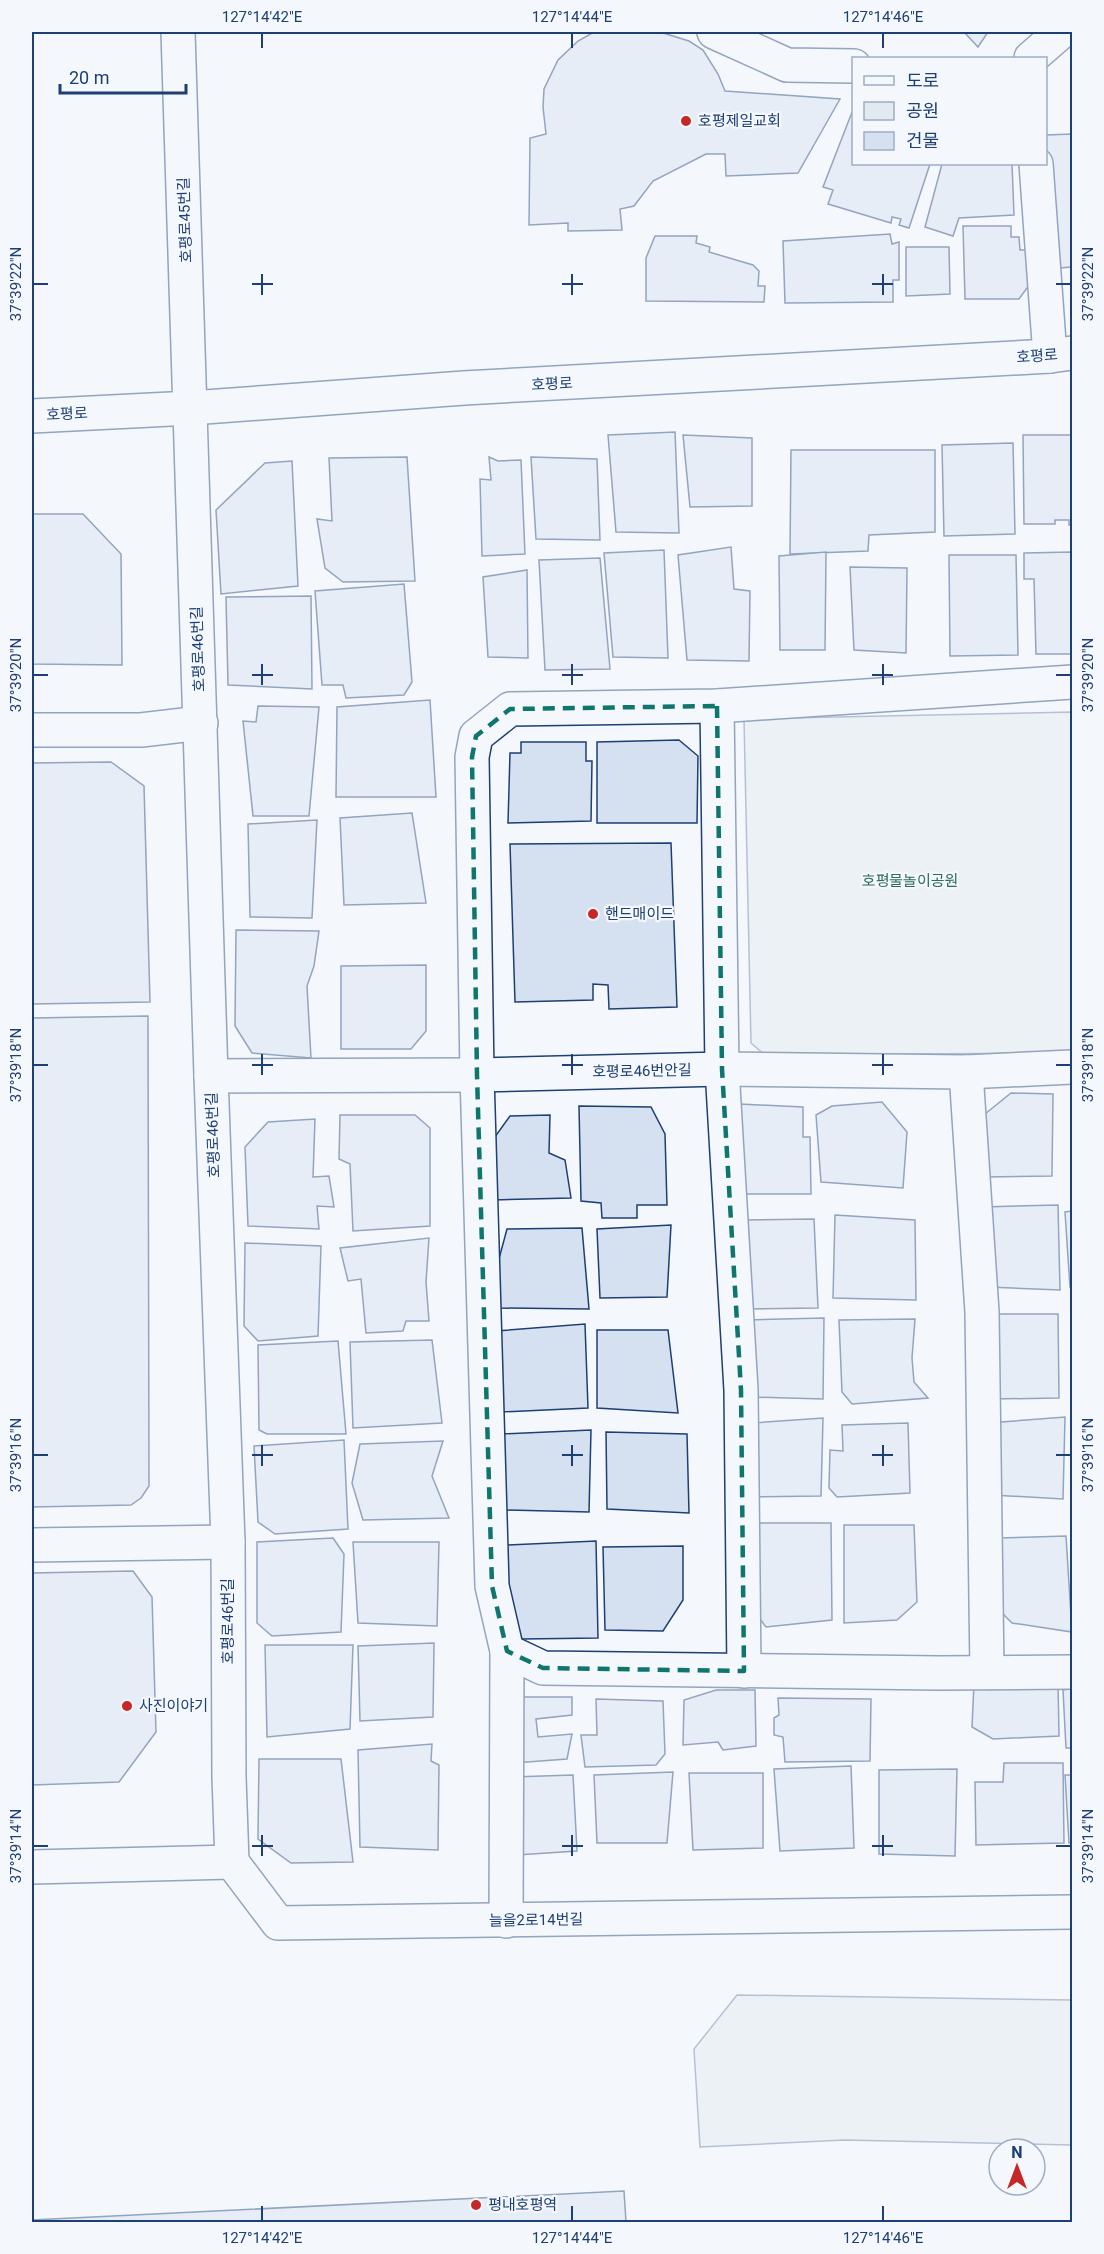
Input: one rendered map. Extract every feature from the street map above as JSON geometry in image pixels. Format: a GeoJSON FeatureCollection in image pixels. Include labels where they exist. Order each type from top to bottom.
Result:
{"type":"FeatureCollection","features":[{"type":"Feature","properties":{"kind":"street","name":"호평로45번길"},"geometry":{"type":"LineString","coordinates":[[178,32],[191,408]]}},
{"type":"Feature","properties":{"kind":"street"},"geometry":{"type":"LineString","coordinates":[[714,32],[787,64],[852,66]]}},
{"type":"Feature","properties":{"kind":"street"},"geometry":{"type":"LineString","coordinates":[[1032,57],[1061,32]]}},
{"type":"Feature","properties":{"kind":"street"},"geometry":{"type":"LineString","coordinates":[[1036,165],[1061,355]]}},
{"type":"Feature","properties":{"kind":"street","name":"호평로"},"geometry":{"type":"LineString","coordinates":[[32,416],[191,408],[464,388],[1061,355]]}},
{"type":"Feature","properties":{"kind":"street","name":"호평로46번길"},"geometry":{"type":"LineString","coordinates":[[191,408],[228,1542],[229,1777],[232,1862]]}},
{"type":"Feature","properties":{"kind":"street"},"geometry":{"type":"LineString","coordinates":[[506,1921],[507,1651],[492,1586],[477,1076],[472,757],[476,736],[510,710],[717,706],[1072,682]]}},
{"type":"Feature","properties":{"kind":"street"},"geometry":{"type":"LineString","coordinates":[[717,706],[722,1069],[741,1389],[744,1671]]}},
{"type":"Feature","properties":{"kind":"street"},"geometry":{"type":"LineString","coordinates":[[32,730],[141,730],[201,723]]}},
{"type":"Feature","properties":{"kind":"street","name":"호평로46번안길"},"geometry":{"type":"LineString","coordinates":[[211,1076],[477,1076],[722,1069],[966,1072],[1072,1067]]}},
{"type":"Feature","properties":{"kind":"street"},"geometry":{"type":"LineString","coordinates":[[966,1072],[982,1312],[987,1672]]}},
{"type":"Feature","properties":{"kind":"street"},"geometry":{"type":"LineString","coordinates":[[32,1545],[228,1542]]}},
{"type":"Feature","properties":{"kind":"street"},"geometry":{"type":"LineString","coordinates":[[507,1651],[543,1668],[1072,1672]]}},
{"type":"Feature","properties":{"kind":"street"},"geometry":{"type":"LineString","coordinates":[[32,1867],[232,1862]]}},
{"type":"Feature","properties":{"kind":"street","name":"늘을2로14번길"},"geometry":{"type":"LineString","coordinates":[[232,1862],[278,1923],[1072,1912]]}},
{"type":"Feature","properties":{"kind":"highlighted area"},"geometry":{"type":"Polygon","coordinates":[[[717,706],[722,1069],[741,1390],[744,1671],[543,1668],[507,1651],[492,1586],[477,1075],[472,757],[476,736],[510,709],[717,706]]]}},
{"type":"Feature","properties":{"kind":"green space","name":"호평물놀이공원"},"geometry":{"type":"Polygon","coordinates":[[[1072,712],[1072,1053],[765,1055],[751,1043],[744,719],[1072,712]]]}},
{"type":"Feature","properties":{"kind":"green space"},"geometry":{"type":"Polygon","coordinates":[[[737,1995],[1072,2000],[1072,2145],[1047,2144],[1047,2137],[987,2137],[987,2143],[844,2140],[700,2147],[694,2049],[737,1995]]]}},
{"type":"Feature","properties":{"kind":"building","name":"호평제일교회"},"geometry":{"type":"Polygon","coordinates":[[[594,32],[660,32],[689,41],[703,50],[718,74],[725,91],[840,99],[798,173],[726,176],[725,154],[706,154],[653,181],[634,206],[620,209],[622,230],[568,231],[568,223],[529,225],[530,138],[546,134],[544,89],[558,60],[578,41],[594,32]]]}},
{"type":"Feature","properties":{"kind":"building"},"geometry":{"type":"Polygon","coordinates":[[[964,32],[988,32],[978,47],[964,32]]]}},
{"type":"Feature","properties":{"kind":"building"},"geometry":{"type":"Polygon","coordinates":[[[852,112],[852,165],[930,165],[909,228],[899,225],[901,219],[892,217],[891,223],[828,204],[833,190],[823,187],[852,112]]]}},
{"type":"Feature","properties":{"kind":"building"},"geometry":{"type":"Polygon","coordinates":[[[1072,134],[1072,267],[1059,268],[1047,180],[1047,135],[1072,134]]]}},
{"type":"Feature","properties":{"kind":"building"},"geometry":{"type":"Polygon","coordinates":[[[942,165],[1012,165],[1014,215],[959,218],[953,236],[925,227],[942,165]]]}},
{"type":"Feature","properties":{"kind":"building"},"geometry":{"type":"Polygon","coordinates":[[[963,226],[1011,226],[1011,237],[1019,237],[1020,250],[1035,250],[1035,277],[1019,299],[965,299],[963,226]]]}},
{"type":"Feature","properties":{"kind":"building"},"geometry":{"type":"Polygon","coordinates":[[[890,234],[892,244],[899,242],[899,280],[893,280],[893,302],[785,303],[783,241],[890,234]]]}},
{"type":"Feature","properties":{"kind":"building"},"geometry":{"type":"Polygon","coordinates":[[[655,236],[697,236],[696,243],[710,247],[709,252],[753,265],[759,271],[758,286],[765,286],[764,302],[646,301],[646,258],[655,236]]]}},
{"type":"Feature","properties":{"kind":"building"},"geometry":{"type":"Polygon","coordinates":[[[906,247],[949,247],[950,294],[906,296],[906,247]]]}},
{"type":"Feature","properties":{"kind":"building"},"geometry":{"type":"Polygon","coordinates":[[[675,432],[679,533],[616,532],[608,435],[675,432]]]}},
{"type":"Feature","properties":{"kind":"building"},"geometry":{"type":"Polygon","coordinates":[[[683,435],[752,438],[752,506],[690,507],[683,435]]]}},
{"type":"Feature","properties":{"kind":"building"},"geometry":{"type":"Polygon","coordinates":[[[1023,435],[1072,435],[1072,525],[1069,525],[1069,520],[1055,520],[1055,524],[1024,524],[1023,435]]]}},
{"type":"Feature","properties":{"kind":"building"},"geometry":{"type":"Polygon","coordinates":[[[1013,443],[1015,534],[944,536],[942,445],[1013,443]]]}},
{"type":"Feature","properties":{"kind":"building"},"geometry":{"type":"Polygon","coordinates":[[[791,450],[935,450],[935,532],[869,535],[868,551],[790,554],[791,450]]]}},
{"type":"Feature","properties":{"kind":"building"},"geometry":{"type":"Polygon","coordinates":[[[407,457],[415,581],[343,582],[325,568],[317,519],[332,521],[329,458],[407,457]]]}},
{"type":"Feature","properties":{"kind":"building"},"geometry":{"type":"Polygon","coordinates":[[[489,457],[498,461],[521,460],[525,554],[482,556],[480,479],[491,480],[489,457]]]}},
{"type":"Feature","properties":{"kind":"building"},"geometry":{"type":"Polygon","coordinates":[[[531,457],[597,459],[600,540],[536,539],[531,457]]]}},
{"type":"Feature","properties":{"kind":"building"},"geometry":{"type":"Polygon","coordinates":[[[292,461],[298,586],[221,594],[216,510],[265,463],[292,461]]]}},
{"type":"Feature","properties":{"kind":"building"},"geometry":{"type":"Polygon","coordinates":[[[32,514],[83,514],[121,554],[122,665],[32,664],[32,514]]]}},
{"type":"Feature","properties":{"kind":"building"},"geometry":{"type":"Polygon","coordinates":[[[731,547],[734,589],[750,591],[749,661],[687,660],[678,555],[731,547]]]}},
{"type":"Feature","properties":{"kind":"building"},"geometry":{"type":"Polygon","coordinates":[[[664,550],[668,658],[613,657],[604,553],[664,550]]]}},
{"type":"Feature","properties":{"kind":"building"},"geometry":{"type":"Polygon","coordinates":[[[826,552],[825,650],[780,650],[779,556],[826,552]]]}},
{"type":"Feature","properties":{"kind":"building"},"geometry":{"type":"Polygon","coordinates":[[[1072,552],[1072,654],[1036,654],[1034,579],[1024,579],[1024,553],[1072,552]]]}},
{"type":"Feature","properties":{"kind":"building"},"geometry":{"type":"Polygon","coordinates":[[[949,555],[1016,555],[1018,655],[950,656],[949,555]]]}},
{"type":"Feature","properties":{"kind":"building"},"geometry":{"type":"Polygon","coordinates":[[[600,558],[610,669],[545,670],[539,560],[600,558]]]}},
{"type":"Feature","properties":{"kind":"building"},"geometry":{"type":"Polygon","coordinates":[[[850,567],[907,568],[906,653],[854,650],[850,567]]]}},
{"type":"Feature","properties":{"kind":"building"},"geometry":{"type":"Polygon","coordinates":[[[527,570],[528,658],[488,657],[483,577],[527,570]]]}},
{"type":"Feature","properties":{"kind":"building"},"geometry":{"type":"Polygon","coordinates":[[[404,584],[412,682],[404,695],[346,698],[343,685],[322,685],[315,591],[404,584]]]}},
{"type":"Feature","properties":{"kind":"building"},"geometry":{"type":"Polygon","coordinates":[[[311,596],[312,689],[228,685],[226,597],[311,596]]]}},
{"type":"Feature","properties":{"kind":"building"},"geometry":{"type":"Polygon","coordinates":[[[430,700],[436,797],[336,797],[337,707],[430,700]]]}},
{"type":"Feature","properties":{"kind":"building"},"geometry":{"type":"Polygon","coordinates":[[[258,706],[319,707],[309,816],[253,816],[243,721],[256,722],[258,706]]]}},
{"type":"Feature","properties":{"kind":"building"},"geometry":{"type":"Polygon","coordinates":[[[679,740],[698,756],[697,823],[597,823],[597,742],[679,740]]]}},
{"type":"Feature","properties":{"kind":"building"},"geometry":{"type":"Polygon","coordinates":[[[521,742],[586,742],[586,761],[592,761],[591,821],[508,823],[510,753],[521,753],[521,742]]]}},
{"type":"Feature","properties":{"kind":"building"},"geometry":{"type":"Polygon","coordinates":[[[111,762],[144,786],[150,1002],[32,1004],[32,763],[111,762]]]}},
{"type":"Feature","properties":{"kind":"building"},"geometry":{"type":"Polygon","coordinates":[[[412,813],[426,903],[344,905],[340,818],[412,813]]]}},
{"type":"Feature","properties":{"kind":"building"},"geometry":{"type":"Polygon","coordinates":[[[317,820],[312,918],[250,917],[248,824],[317,820]]]}},
{"type":"Feature","properties":{"kind":"building","name":"핸드매이드"},"geometry":{"type":"Polygon","coordinates":[[[671,843],[677,1007],[609,1009],[608,985],[593,984],[593,1000],[515,1002],[510,844],[671,843]]]}},
{"type":"Feature","properties":{"kind":"building"},"geometry":{"type":"Polygon","coordinates":[[[236,930],[319,931],[314,966],[307,986],[311,1058],[252,1053],[235,1026],[236,930]]]}},
{"type":"Feature","properties":{"kind":"building"},"geometry":{"type":"Polygon","coordinates":[[[426,965],[426,1031],[411,1049],[341,1049],[341,966],[426,965]]]}},
{"type":"Feature","properties":{"kind":"building"},"geometry":{"type":"Polygon","coordinates":[[[148,1016],[149,1486],[141,1498],[131,1505],[32,1507],[32,1018],[148,1016]]]}},
{"type":"Feature","properties":{"kind":"building"},"geometry":{"type":"Polygon","coordinates":[[[1011,1093],[1053,1094],[1052,1176],[984,1177],[980,1118],[1011,1093]]]}},
{"type":"Feature","properties":{"kind":"building"},"geometry":{"type":"Polygon","coordinates":[[[882,1102],[907,1132],[903,1188],[821,1182],[816,1115],[832,1106],[882,1102]]]}},
{"type":"Feature","properties":{"kind":"building"},"geometry":{"type":"Polygon","coordinates":[[[740,1104],[803,1107],[803,1137],[810,1137],[811,1194],[737,1194],[740,1104]]]}},
{"type":"Feature","properties":{"kind":"building"},"geometry":{"type":"Polygon","coordinates":[[[579,1106],[651,1107],[665,1134],[667,1205],[637,1205],[637,1218],[602,1218],[601,1203],[581,1201],[579,1106]]]}},
{"type":"Feature","properties":{"kind":"building"},"geometry":{"type":"Polygon","coordinates":[[[1072,1106],[1072,1184],[1071,1184],[1072,1106]]]}},
{"type":"Feature","properties":{"kind":"building"},"geometry":{"type":"Polygon","coordinates":[[[340,1115],[415,1115],[430,1128],[430,1226],[353,1231],[350,1164],[339,1159],[340,1115]]]}},
{"type":"Feature","properties":{"kind":"building"},"geometry":{"type":"Polygon","coordinates":[[[550,1115],[549,1153],[565,1160],[571,1198],[493,1200],[492,1141],[510,1116],[550,1115]]]}},
{"type":"Feature","properties":{"kind":"building"},"geometry":{"type":"Polygon","coordinates":[[[315,1119],[313,1177],[329,1176],[334,1207],[317,1206],[319,1229],[248,1226],[245,1147],[268,1122],[315,1119]]]}},
{"type":"Feature","properties":{"kind":"building"},"geometry":{"type":"Polygon","coordinates":[[[1058,1205],[1060,1290],[988,1287],[982,1207],[1058,1205]]]}},
{"type":"Feature","properties":{"kind":"building"},"geometry":{"type":"Polygon","coordinates":[[[1072,1211],[1072,1287],[1070,1287],[1065,1212],[1072,1211]]]}},
{"type":"Feature","properties":{"kind":"building"},"geometry":{"type":"Polygon","coordinates":[[[835,1215],[915,1220],[916,1300],[833,1298],[835,1215]]]}},
{"type":"Feature","properties":{"kind":"building"},"geometry":{"type":"Polygon","coordinates":[[[814,1219],[818,1308],[744,1309],[742,1220],[814,1219]]]}},
{"type":"Feature","properties":{"kind":"building"},"geometry":{"type":"Polygon","coordinates":[[[671,1225],[667,1297],[600,1298],[597,1229],[671,1225]]]}},
{"type":"Feature","properties":{"kind":"building"},"geometry":{"type":"Polygon","coordinates":[[[582,1228],[589,1309],[498,1308],[497,1266],[507,1229],[582,1228]]]}},
{"type":"Feature","properties":{"kind":"building"},"geometry":{"type":"Polygon","coordinates":[[[429,1238],[426,1282],[429,1321],[406,1321],[403,1331],[366,1333],[361,1279],[348,1281],[340,1248],[429,1238]]]}},
{"type":"Feature","properties":{"kind":"building"},"geometry":{"type":"Polygon","coordinates":[[[245,1243],[321,1246],[318,1336],[258,1341],[244,1326],[245,1243]]]}},
{"type":"Feature","properties":{"kind":"building"},"geometry":{"type":"Polygon","coordinates":[[[988,1314],[1058,1314],[1059,1398],[993,1399],[988,1314]]]}},
{"type":"Feature","properties":{"kind":"building"},"geometry":{"type":"Polygon","coordinates":[[[824,1318],[823,1399],[749,1397],[746,1320],[824,1318]]]}},
{"type":"Feature","properties":{"kind":"building"},"geometry":{"type":"Polygon","coordinates":[[[915,1319],[912,1358],[914,1382],[928,1398],[852,1404],[842,1392],[839,1320],[915,1319]]]}},
{"type":"Feature","properties":{"kind":"building"},"geometry":{"type":"Polygon","coordinates":[[[585,1324],[588,1408],[500,1412],[496,1331],[585,1324]]]}},
{"type":"Feature","properties":{"kind":"building"},"geometry":{"type":"Polygon","coordinates":[[[597,1330],[668,1330],[678,1413],[597,1408],[597,1330]]]}},
{"type":"Feature","properties":{"kind":"building"},"geometry":{"type":"Polygon","coordinates":[[[432,1340],[442,1423],[353,1428],[350,1342],[432,1340]]]}},
{"type":"Feature","properties":{"kind":"building"},"geometry":{"type":"Polygon","coordinates":[[[338,1341],[346,1434],[267,1434],[259,1430],[258,1345],[338,1341]]]}},
{"type":"Feature","properties":{"kind":"building"},"geometry":{"type":"Polygon","coordinates":[[[1065,1417],[1063,1499],[992,1495],[988,1423],[1065,1417]]]}},
{"type":"Feature","properties":{"kind":"building"},"geometry":{"type":"Polygon","coordinates":[[[823,1418],[821,1496],[751,1497],[752,1423],[823,1418]]]}},
{"type":"Feature","properties":{"kind":"building"},"geometry":{"type":"Polygon","coordinates":[[[908,1423],[910,1493],[837,1497],[829,1488],[830,1450],[843,1451],[842,1425],[908,1423]]]}},
{"type":"Feature","properties":{"kind":"building"},"geometry":{"type":"Polygon","coordinates":[[[591,1430],[589,1512],[503,1510],[500,1434],[591,1430]]]}},
{"type":"Feature","properties":{"kind":"building"},"geometry":{"type":"Polygon","coordinates":[[[606,1432],[687,1434],[689,1513],[607,1509],[606,1432]]]}},
{"type":"Feature","properties":{"kind":"building"},"geometry":{"type":"Polygon","coordinates":[[[344,1440],[348,1529],[275,1534],[258,1522],[254,1446],[344,1440]]]}},
{"type":"Feature","properties":{"kind":"building"},"geometry":{"type":"Polygon","coordinates":[[[443,1441],[432,1476],[449,1518],[363,1520],[352,1483],[360,1444],[443,1441]]]}},
{"type":"Feature","properties":{"kind":"building"},"geometry":{"type":"Polygon","coordinates":[[[758,1523],[831,1523],[832,1620],[766,1627],[751,1607],[758,1523]]]}},
{"type":"Feature","properties":{"kind":"building"},"geometry":{"type":"Polygon","coordinates":[[[844,1525],[914,1525],[917,1602],[897,1620],[844,1623],[844,1525]]]}},
{"type":"Feature","properties":{"kind":"building"},"geometry":{"type":"Polygon","coordinates":[[[1066,1536],[1072,1632],[1012,1623],[992,1603],[998,1538],[1066,1536]]]}},
{"type":"Feature","properties":{"kind":"building"},"geometry":{"type":"Polygon","coordinates":[[[333,1538],[344,1554],[341,1632],[272,1636],[257,1623],[257,1542],[333,1538]]]}},
{"type":"Feature","properties":{"kind":"building"},"geometry":{"type":"Polygon","coordinates":[[[596,1541],[598,1638],[522,1639],[508,1617],[507,1545],[596,1541]]]}},
{"type":"Feature","properties":{"kind":"building"},"geometry":{"type":"Polygon","coordinates":[[[353,1542],[439,1542],[437,1626],[358,1623],[353,1542]]]}},
{"type":"Feature","properties":{"kind":"building"},"geometry":{"type":"Polygon","coordinates":[[[683,1546],[683,1600],[663,1631],[605,1630],[603,1547],[683,1546]]]}},
{"type":"Feature","properties":{"kind":"building"},"geometry":{"type":"Polygon","coordinates":[[[133,1571],[152,1597],[156,1732],[119,1782],[32,1785],[32,1573],[133,1571]]]}},
{"type":"Feature","properties":{"kind":"building"},"geometry":{"type":"Polygon","coordinates":[[[434,1643],[433,1717],[360,1721],[358,1646],[434,1643]]]}},
{"type":"Feature","properties":{"kind":"building"},"geometry":{"type":"Polygon","coordinates":[[[265,1645],[353,1645],[350,1729],[267,1737],[265,1645]]]}},
{"type":"Feature","properties":{"kind":"building"},"geometry":{"type":"Polygon","coordinates":[[[1005,1678],[1058,1683],[1059,1736],[993,1739],[972,1727],[974,1683],[992,1690],[1005,1678]]]}},
{"type":"Feature","properties":{"kind":"building"},"geometry":{"type":"Polygon","coordinates":[[[1072,1688],[1072,1748],[1066,1748],[1063,1690],[1072,1688]]]}},
{"type":"Feature","properties":{"kind":"building"},"geometry":{"type":"Polygon","coordinates":[[[716,1690],[755,1690],[756,1746],[723,1750],[718,1742],[683,1745],[684,1700],[716,1690]]]}},
{"type":"Feature","properties":{"kind":"building"},"geometry":{"type":"Polygon","coordinates":[[[515,1697],[572,1697],[572,1715],[536,1719],[538,1737],[572,1734],[567,1759],[514,1763],[515,1697]]]}},
{"type":"Feature","properties":{"kind":"building"},"geometry":{"type":"Polygon","coordinates":[[[778,1698],[871,1699],[870,1761],[785,1762],[783,1737],[774,1735],[774,1718],[779,1715],[778,1698]]]}},
{"type":"Feature","properties":{"kind":"building"},"geometry":{"type":"Polygon","coordinates":[[[596,1699],[663,1701],[665,1754],[656,1765],[585,1767],[581,1735],[597,1735],[596,1699]]]}},
{"type":"Feature","properties":{"kind":"building"},"geometry":{"type":"Polygon","coordinates":[[[432,1744],[431,1761],[439,1765],[438,1850],[360,1847],[358,1750],[432,1744]]]}},
{"type":"Feature","properties":{"kind":"building"},"geometry":{"type":"Polygon","coordinates":[[[259,1759],[341,1759],[353,1862],[291,1863],[258,1839],[259,1759]]]}},
{"type":"Feature","properties":{"kind":"building"},"geometry":{"type":"Polygon","coordinates":[[[1004,1763],[1063,1763],[1064,1843],[976,1845],[975,1782],[1003,1782],[1004,1763]]]}},
{"type":"Feature","properties":{"kind":"building"},"geometry":{"type":"Polygon","coordinates":[[[851,1766],[854,1848],[780,1851],[774,1769],[851,1766]]]}},
{"type":"Feature","properties":{"kind":"building"},"geometry":{"type":"Polygon","coordinates":[[[957,1769],[955,1856],[879,1854],[879,1770],[957,1769]]]}},
{"type":"Feature","properties":{"kind":"building"},"geometry":{"type":"Polygon","coordinates":[[[673,1772],[667,1843],[597,1843],[594,1775],[673,1772]]]}},
{"type":"Feature","properties":{"kind":"building"},"geometry":{"type":"Polygon","coordinates":[[[689,1773],[763,1773],[763,1848],[693,1850],[689,1773]]]}},
{"type":"Feature","properties":{"kind":"building"},"geometry":{"type":"Polygon","coordinates":[[[573,1775],[577,1851],[517,1855],[512,1777],[573,1775]]]}},
{"type":"Feature","properties":{"kind":"building"},"geometry":{"type":"Polygon","coordinates":[[[1065,1775],[1072,1775],[1072,1843],[1069,1843],[1065,1775]]]}},
{"type":"Feature","properties":{"kind":"building","name":"평내호평역"},"geometry":{"type":"Polygon","coordinates":[[[624,2191],[626,2222],[32,2222],[32,2220],[624,2191]]]}},
{"type":"Feature","properties":{"kind":"place","name":"호평제일교회"},"geometry":{"type":"Point","coordinates":[686,121]}},
{"type":"Feature","properties":{"kind":"place","name":"핸드매이드"},"geometry":{"type":"Point","coordinates":[593,914]}},
{"type":"Feature","properties":{"kind":"place","name":"사진이야기"},"geometry":{"type":"Point","coordinates":[127,1706]}},
{"type":"Feature","properties":{"kind":"place","name":"평내호평역"},"geometry":{"type":"Point","coordinates":[476,2205]}}]}
